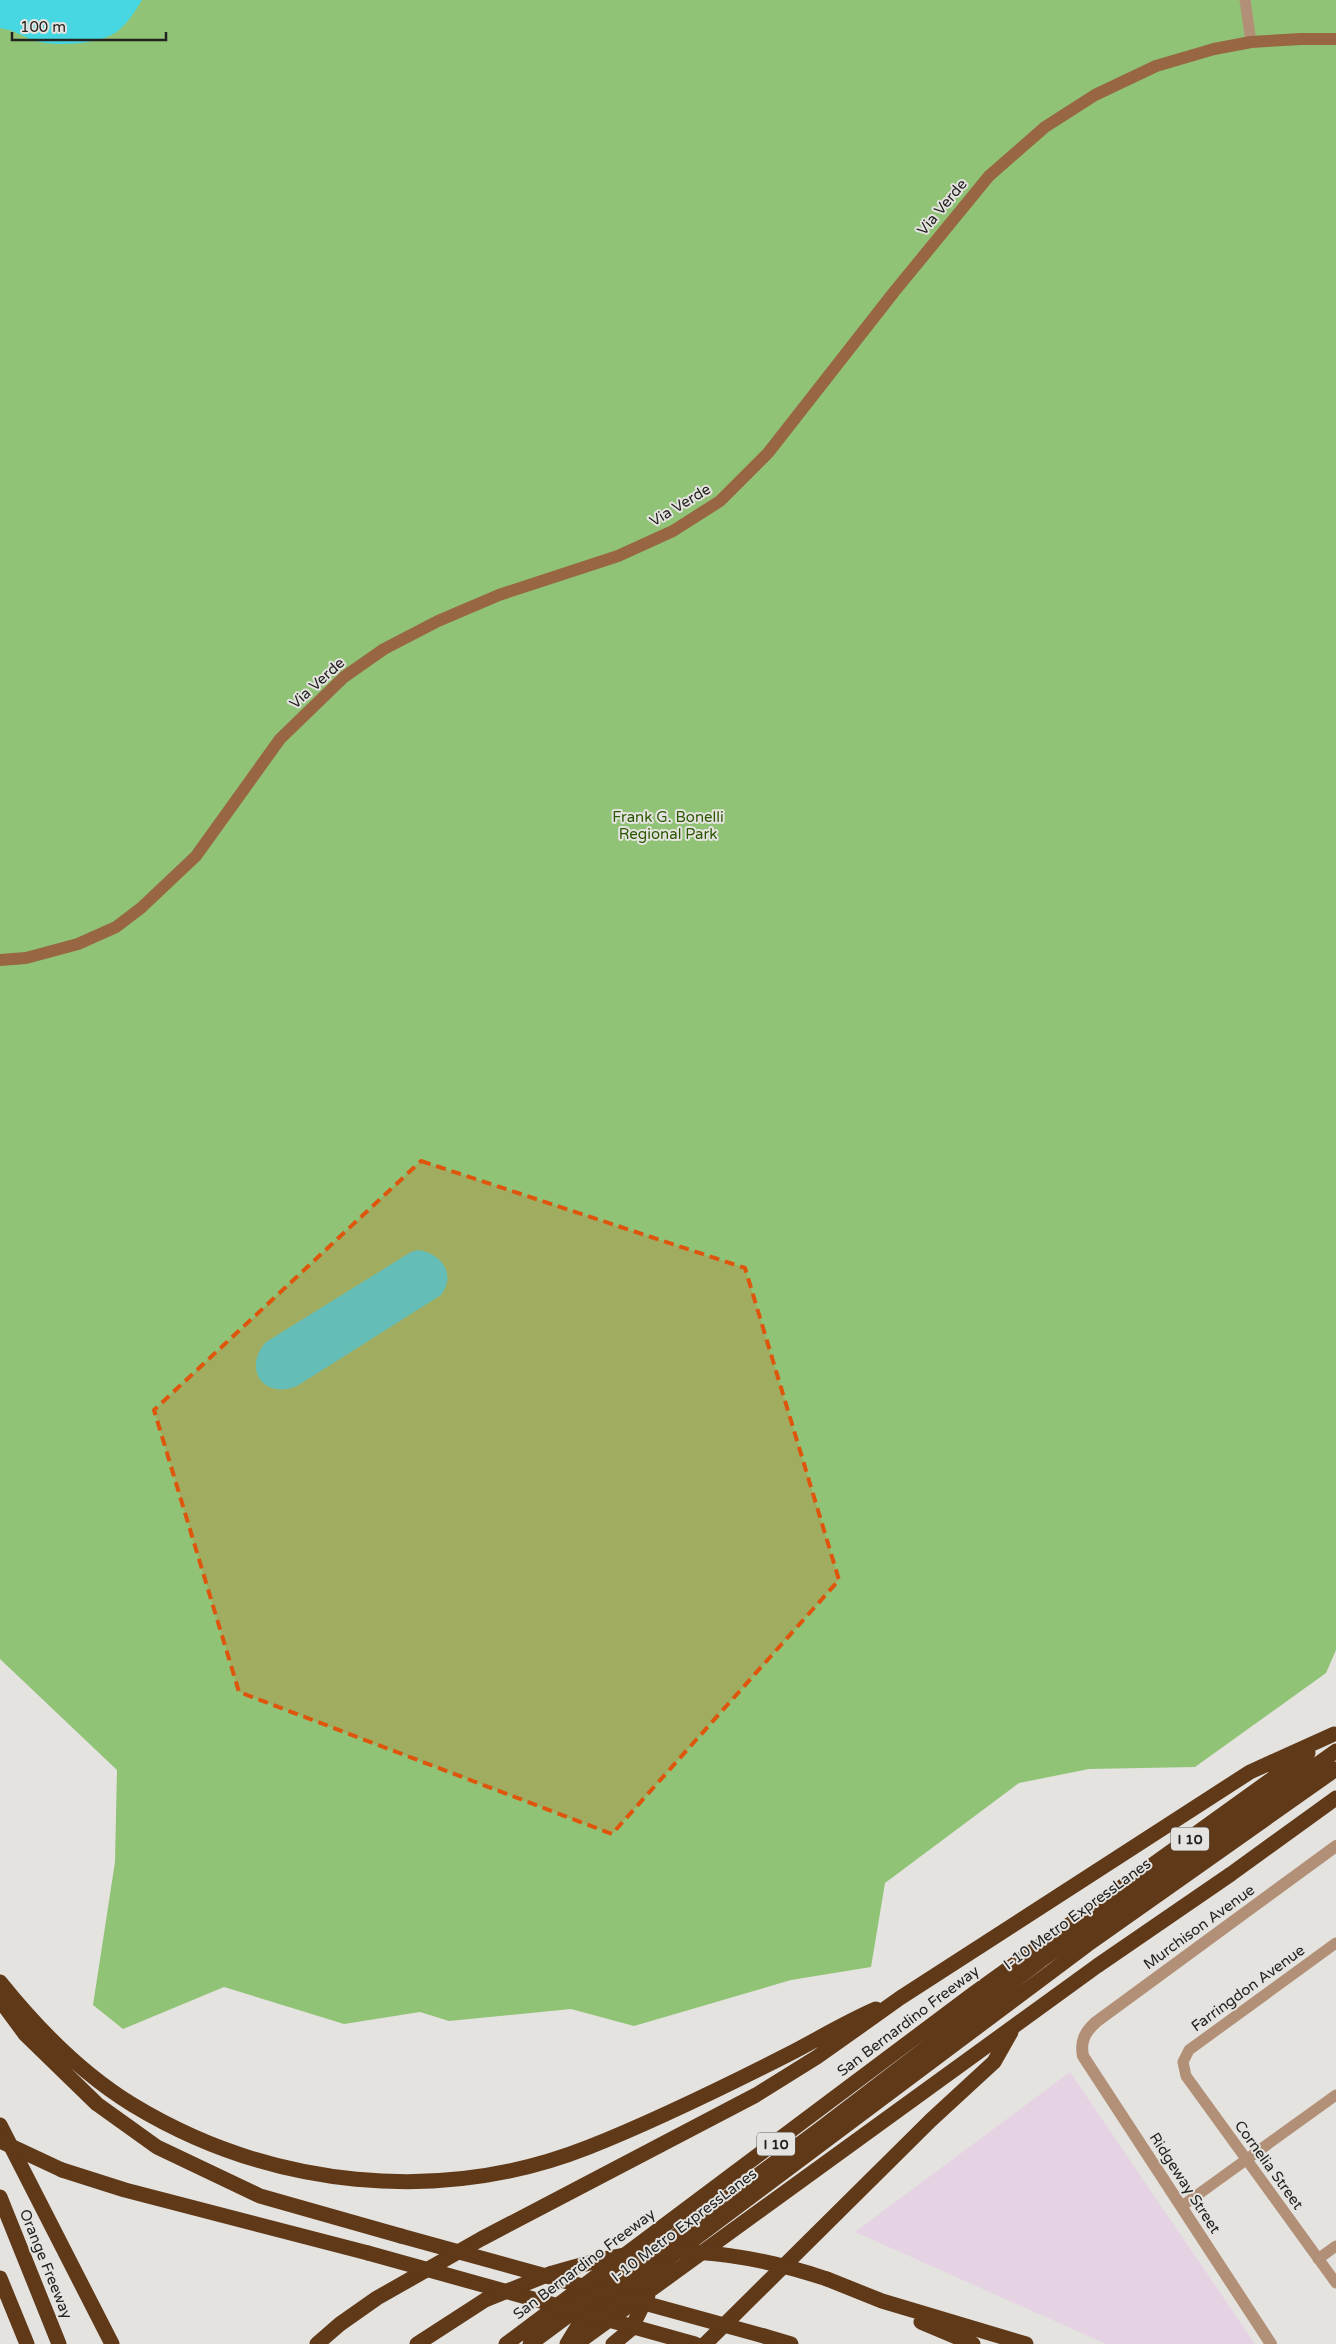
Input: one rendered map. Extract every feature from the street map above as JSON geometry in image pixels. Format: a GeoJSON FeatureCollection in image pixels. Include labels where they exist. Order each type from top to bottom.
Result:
{"type":"FeatureCollection","features":[{"type":"Feature","properties":{"kind":"highway"},"geometry":{"type":"LineString","coordinates":[[317,2344],[340,2324],[377,2298],[481,2239],[756,2095],[817,2057],[900,1998],[1250,1772],[1335,1733]]}},
{"type":"Feature","properties":{"kind":"highway","name":"San Bernardino Freeway"},"geometry":{"type":"LineString","coordinates":[[506,2344],[972,1994],[1335,1733]]}},
{"type":"Feature","properties":{"kind":"highway","name":"I-10 Metro ExpressLanes"},"geometry":{"type":"LineString","coordinates":[[530,2344],[812,2135],[1040,1961],[1336,1751]]}},
{"type":"Feature","properties":{"kind":"highway","name":"I-10 Metro ExpressLanes"},"geometry":{"type":"LineString","coordinates":[[568,2344],[578,2326],[1142,1905],[1336,1769]]}},
{"type":"Feature","properties":{"kind":"highway"},"geometry":{"type":"LineString","coordinates":[[576,2344],[1014,2027],[1336,1798]]}},
{"type":"Feature","properties":{"kind":"highway"},"geometry":{"type":"LineString","coordinates":[[0,1982],[37,2025],[92,2076],[132,2104],[180,2130],[247,2157],[308,2174],[368,2182],[406,2183],[484,2176],[531,2167],[588,2147],[701,2096],[788,2054],[857,2017],[900,1998]]}},
{"type":"Feature","properties":{"kind":"highway"},"geometry":{"type":"LineString","coordinates":[[0,2000],[25,2034],[97,2104],[158,2147],[260,2196],[791,2344]]}},
{"type":"Feature","properties":{"kind":"highway"},"geometry":{"type":"LineString","coordinates":[[704,2344],[930,2120],[994,2062],[1014,2027]]}},
{"type":"Feature","properties":{"kind":"highway"},"geometry":{"type":"LineString","coordinates":[[0,2125],[112,2344]]}},
{"type":"Feature","properties":{"kind":"highway"},"geometry":{"type":"LineString","coordinates":[[0,2141],[62,2170],[125,2190],[368,2253],[695,2344]]}},
{"type":"Feature","properties":{"kind":"highway","name":"Orange Freeway"},"geometry":{"type":"LineString","coordinates":[[0,2198],[59,2344]]}},
{"type":"Feature","properties":{"kind":"highway"},"geometry":{"type":"LineString","coordinates":[[418,2344],[485,2300],[556,2272],[593,2261],[631,2254],[668,2252],[737,2257],[775,2265],[827,2279],[882,2301],[1026,2344]]}},
{"type":"Feature","properties":{"kind":"highway"},"geometry":{"type":"LineString","coordinates":[[0,2278],[26,2344]]}},
{"type":"Feature","properties":{"kind":"highway"},"geometry":{"type":"LineString","coordinates":[[613,2344],[631,2329],[649,2293]]}},
{"type":"Feature","properties":{"kind":"highway"},"geometry":{"type":"LineString","coordinates":[[882,2301],[911,2318],[973,2344]]}},
{"type":"Feature","properties":{"kind":"main road","name":"Via Verde"},"geometry":{"type":"LineString","coordinates":[[0,960],[26,958],[78,944],[116,928],[141,908],[196,856],[280,739],[344,676],[384,649],[438,621],[499,595],[618,556],[673,531],[720,501],[768,453],[894,292],[989,176],[1045,127],[1095,95],[1156,66],[1214,49],[1251,42],[1301,38],[1336,39]]}},
{"type":"Feature","properties":{"kind":"street"},"geometry":{"type":"LineString","coordinates":[[1245,0],[1251,42]]}},
{"type":"Feature","properties":{"kind":"street","name":"Murchison Avenue"},"geometry":{"type":"LineString","coordinates":[[1084,2036],[1096,2022],[1336,1846]]}},
{"type":"Feature","properties":{"kind":"street","name":"Farringdon Avenue"},"geometry":{"type":"LineString","coordinates":[[1183,2062],[1189,2050],[1336,1943]]}},
{"type":"Feature","properties":{"kind":"street","name":"Ridgeway Street"},"geometry":{"type":"LineString","coordinates":[[1084,2036],[1081,2046],[1083,2056],[1272,2344]]}},
{"type":"Feature","properties":{"kind":"street","name":"Cornelia Street"},"geometry":{"type":"LineString","coordinates":[[1183,2062],[1186,2076],[1336,2283]]}},
{"type":"Feature","properties":{"kind":"street"},"geometry":{"type":"LineString","coordinates":[[1182,2206],[1336,2094]]}},
{"type":"Feature","properties":{"kind":"street"},"geometry":{"type":"LineString","coordinates":[[1318,2258],[1336,2246]]}},
{"type":"Feature","properties":{"kind":"highlighted area"},"geometry":{"type":"Polygon","coordinates":[[[421,1161],[745,1268],[839,1580],[612,1834],[239,1692],[154,1410],[421,1161]]]}},
{"type":"Feature","properties":{"kind":"shaded area"},"geometry":{"type":"Polygon","coordinates":[[[1070,2072],[1255,2344],[1106,2344],[855,2232],[1070,2072]]]}},
{"type":"Feature","properties":{"kind":"green space","name":"Frank G. Bonelli Regional Park"},"geometry":{"type":"Polygon","coordinates":[[[0,0],[1336,0],[1336,1650],[1326,1673],[1195,1767],[1089,1769],[1019,1783],[885,1883],[871,1967],[791,1980],[634,2026],[571,2009],[449,2021],[420,2012],[344,2024],[224,1987],[123,2029],[93,2005],[115,1862],[117,1770],[0,1659],[0,0]]]}},
{"type":"Feature","properties":{"kind":"water"},"geometry":{"type":"Polygon","coordinates":[[[0,0],[142,0],[127,22],[115,33],[107,37],[74,44],[51,44],[32,40],[13,31],[0,28],[0,0]]]}},
{"type":"Feature","properties":{"kind":"water"},"geometry":{"type":"Polygon","coordinates":[[[418,1250],[434,1255],[444,1266],[447,1272],[447,1280],[446,1287],[441,1295],[297,1386],[275,1389],[266,1385],[260,1379],[256,1362],[259,1352],[266,1342],[411,1252],[418,1250]]]}}]}
